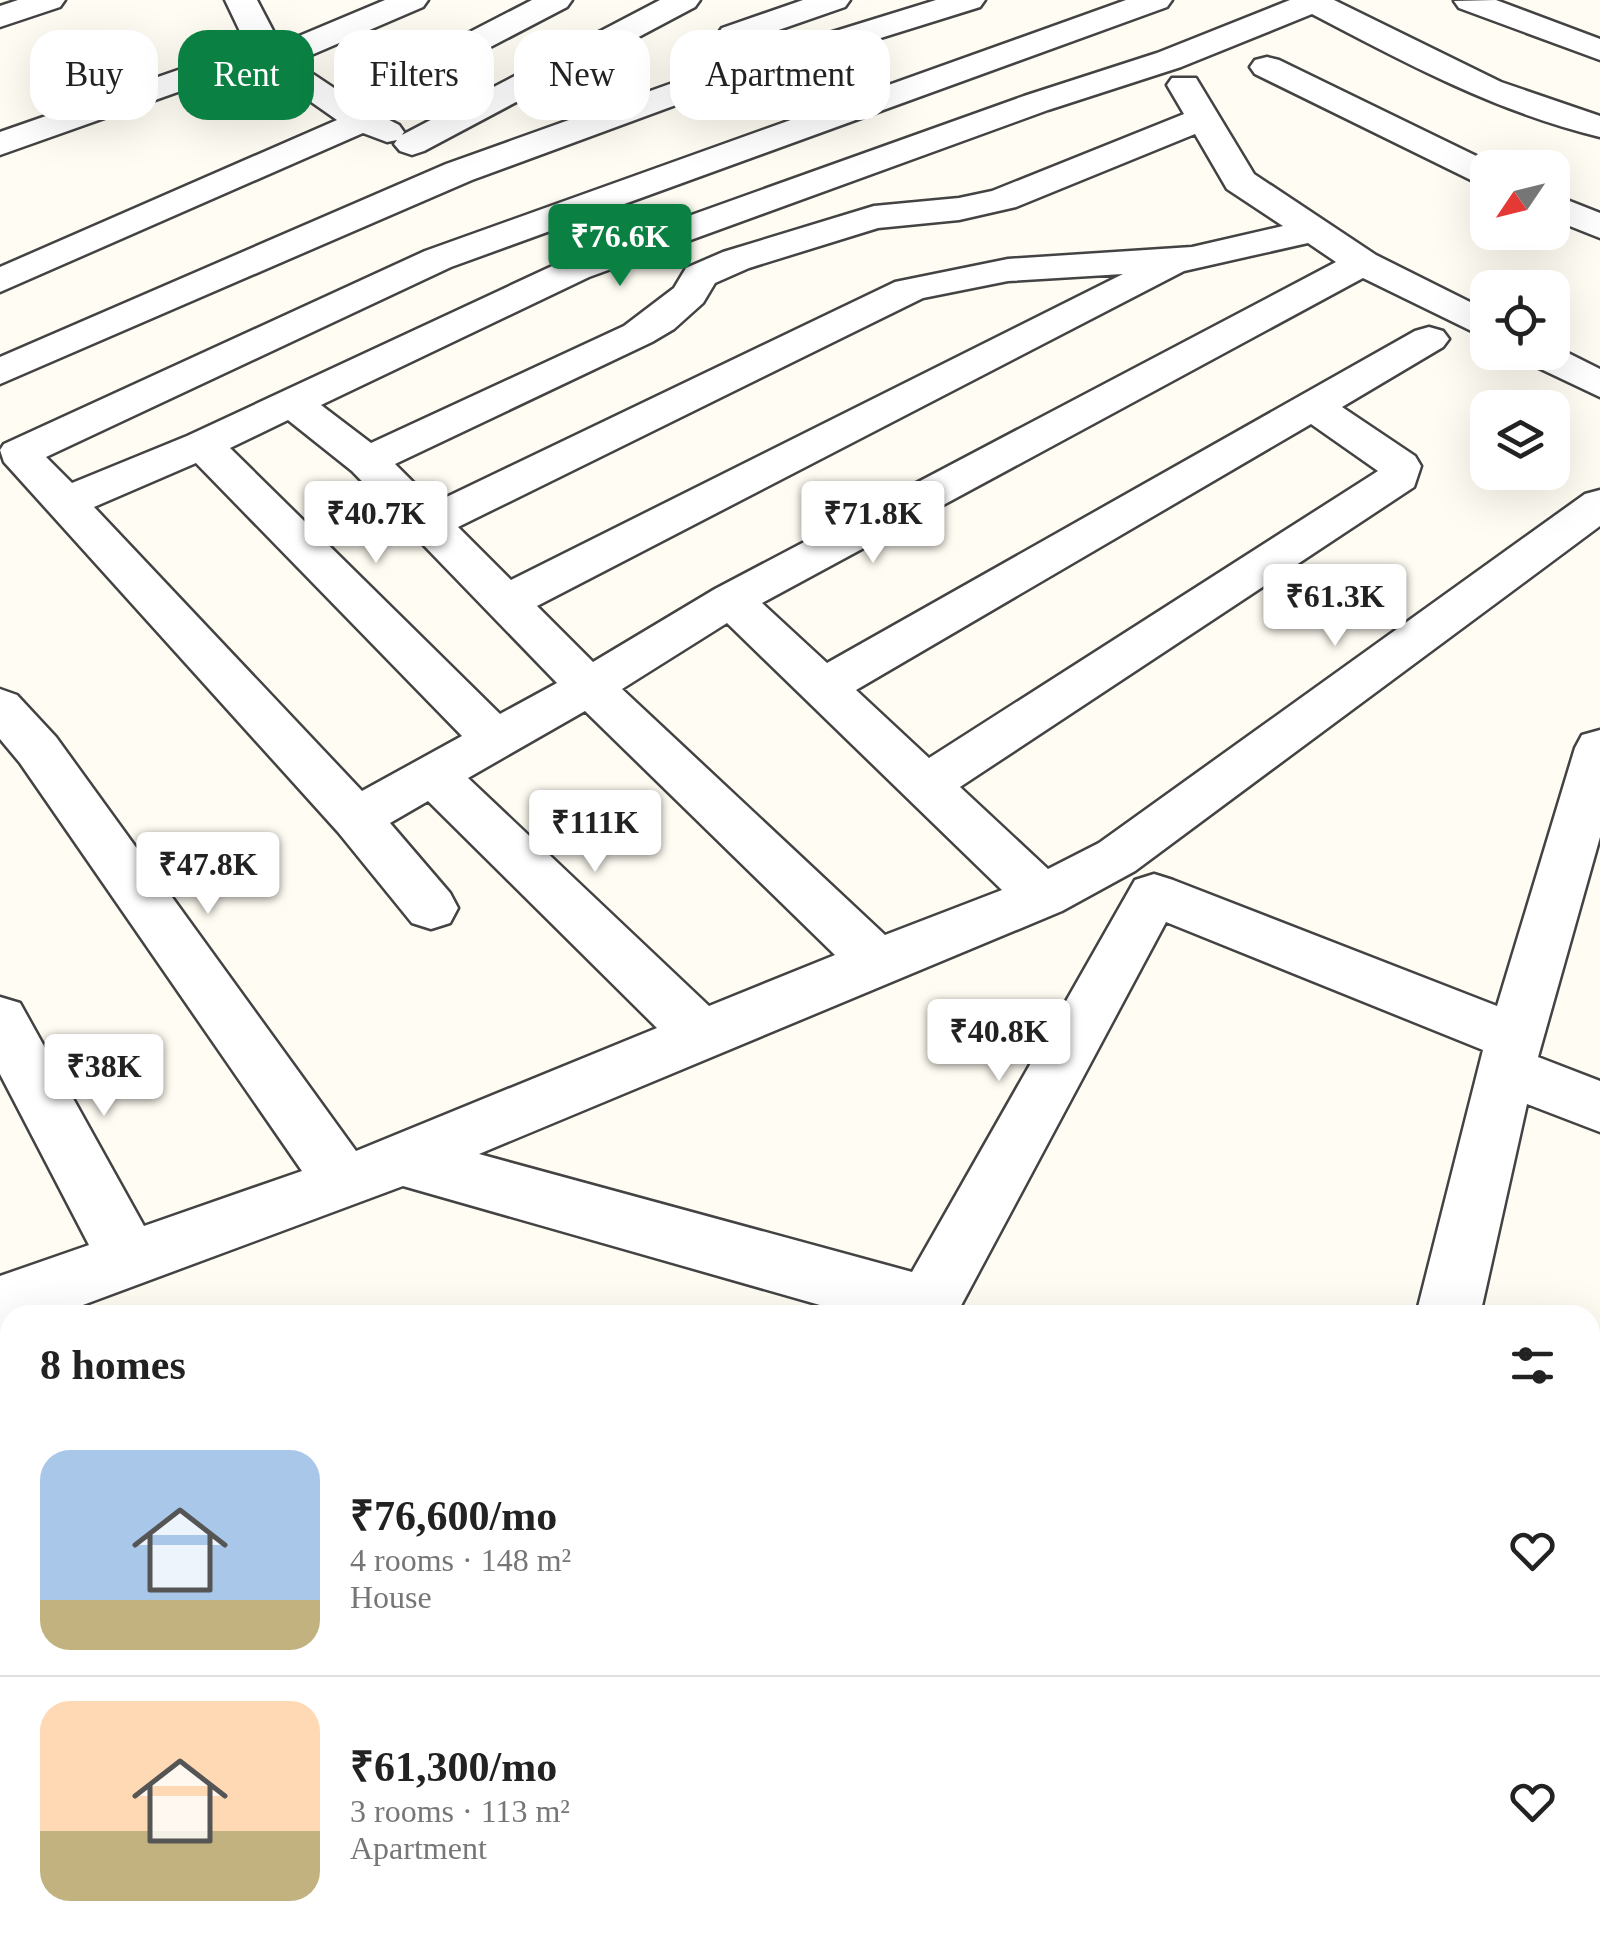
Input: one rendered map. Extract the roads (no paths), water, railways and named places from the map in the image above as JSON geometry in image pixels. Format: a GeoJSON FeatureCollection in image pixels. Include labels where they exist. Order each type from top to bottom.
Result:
{"type":"FeatureCollection","features":[{"type":"Feature","properties":{"kind":"street"},"geometry":{"type":"LineString","coordinates":[[0,18],[49,0]]}},
{"type":"Feature","properties":{"kind":"street"},"geometry":{"type":"LineString","coordinates":[[314,38],[412,0]]}},
{"type":"Feature","properties":{"kind":"street"},"geometry":{"type":"LineString","coordinates":[[494,35],[556,0]]}},
{"type":"Feature","properties":{"kind":"street"},"geometry":{"type":"LineString","coordinates":[[412,144],[684,0]]}},
{"type":"Feature","properties":{"kind":"street"},"geometry":{"type":"LineString","coordinates":[[747,30],[834,0]]}},
{"type":"Feature","properties":{"kind":"street"},"geometry":{"type":"LineString","coordinates":[[0,372],[460,172],[720,77],[969,0]]}},
{"type":"Feature","properties":{"kind":"street"},"geometry":{"type":"LineString","coordinates":[[66,502],[202,444],[576,269],[1036,102],[1169,60],[1316,1],[1458,76],[1554,116],[1600,127]]}},
{"type":"Feature","properties":{"kind":"street"},"geometry":{"type":"LineString","coordinates":[[1470,1],[1600,50]]}},
{"type":"Feature","properties":{"kind":"street"},"geometry":{"type":"LineString","coordinates":[[249,3],[259,30]]}},
{"type":"Feature","properties":{"kind":"street"},"geometry":{"type":"LineString","coordinates":[[431,908],[356,818],[19,452],[438,259],[1139,3],[1240,181],[1363,263],[1470,318]]}},
{"type":"Feature","properties":{"kind":"street"},"geometry":{"type":"LineString","coordinates":[[1267,68],[1470,165]]}},
{"type":"Feature","properties":{"kind":"street"},"geometry":{"type":"LineString","coordinates":[[0,144],[178,85]]}},
{"type":"Feature","properties":{"kind":"street"},"geometry":{"type":"LineString","coordinates":[[368,461],[638,334],[688,296],[700,276],[736,260],[874,217],[1003,200],[1203,118]]}},
{"type":"Feature","properties":{"kind":"street"},"geometry":{"type":"LineString","coordinates":[[0,281],[343,120]]}},
{"type":"Feature","properties":{"kind":"street"},"geometry":{"type":"LineString","coordinates":[[364,120],[460,172]]}},
{"type":"Feature","properties":{"kind":"street"},"geometry":{"type":"LineString","coordinates":[[1570,213],[1600,227]]}},
{"type":"Feature","properties":{"kind":"street"},"geometry":{"type":"LineString","coordinates":[[429,524],[910,290],[946,278],[1016,268],[1180,260],[1310,231]]}},
{"type":"Feature","properties":{"kind":"street"},"geometry":{"type":"LineString","coordinates":[[508,601],[1180,260]]}},
{"type":"Feature","properties":{"kind":"street"},"geometry":{"type":"LineString","coordinates":[[356,818],[589,688],[731,600],[1363,263]]}},
{"type":"Feature","properties":{"kind":"street"},"geometry":{"type":"LineString","coordinates":[[823,688],[1429,338]]}},
{"type":"Feature","properties":{"kind":"street"},"geometry":{"type":"LineString","coordinates":[[1570,370],[1600,385]]}},
{"type":"Feature","properties":{"kind":"street"},"geometry":{"type":"LineString","coordinates":[[292,402],[368,461],[589,688],[877,961]]}},
{"type":"Feature","properties":{"kind":"street"},"geometry":{"type":"LineString","coordinates":[[926,785],[1400,477],[1400,466],[1313,406]]}},
{"type":"Feature","properties":{"kind":"street"},"geometry":{"type":"LineString","coordinates":[[202,444],[496,740]]}},
{"type":"Feature","properties":{"kind":"street"},"geometry":{"type":"LineString","coordinates":[[3,1305],[345,1183],[877,961],[1043,896],[1117,857],[1600,504]]}},
{"type":"Feature","properties":{"kind":"street"},"geometry":{"type":"LineString","coordinates":[[731,600],[1043,896]]}},
{"type":"Feature","properties":{"kind":"street"},"geometry":{"type":"LineString","coordinates":[[0,707],[38,750],[345,1183]]}},
{"type":"Feature","properties":{"kind":"street"},"geometry":{"type":"LineString","coordinates":[[1450,1305],[1512,1055],[1583,873],[1600,748]]}},
{"type":"Feature","properties":{"kind":"street"},"geometry":{"type":"LineString","coordinates":[[433,775],[700,1034]]}},
{"type":"Feature","properties":{"kind":"street"},"geometry":{"type":"LineString","coordinates":[[928,1305],[1154,894],[1512,1055],[1600,1107]]}},
{"type":"Feature","properties":{"kind":"street"},"geometry":{"type":"LineString","coordinates":[[0,1020],[129,1259]]}},
{"type":"Feature","properties":{"kind":"street"},"geometry":{"type":"LineString","coordinates":[[400,1160],[908,1305]]}}]}
